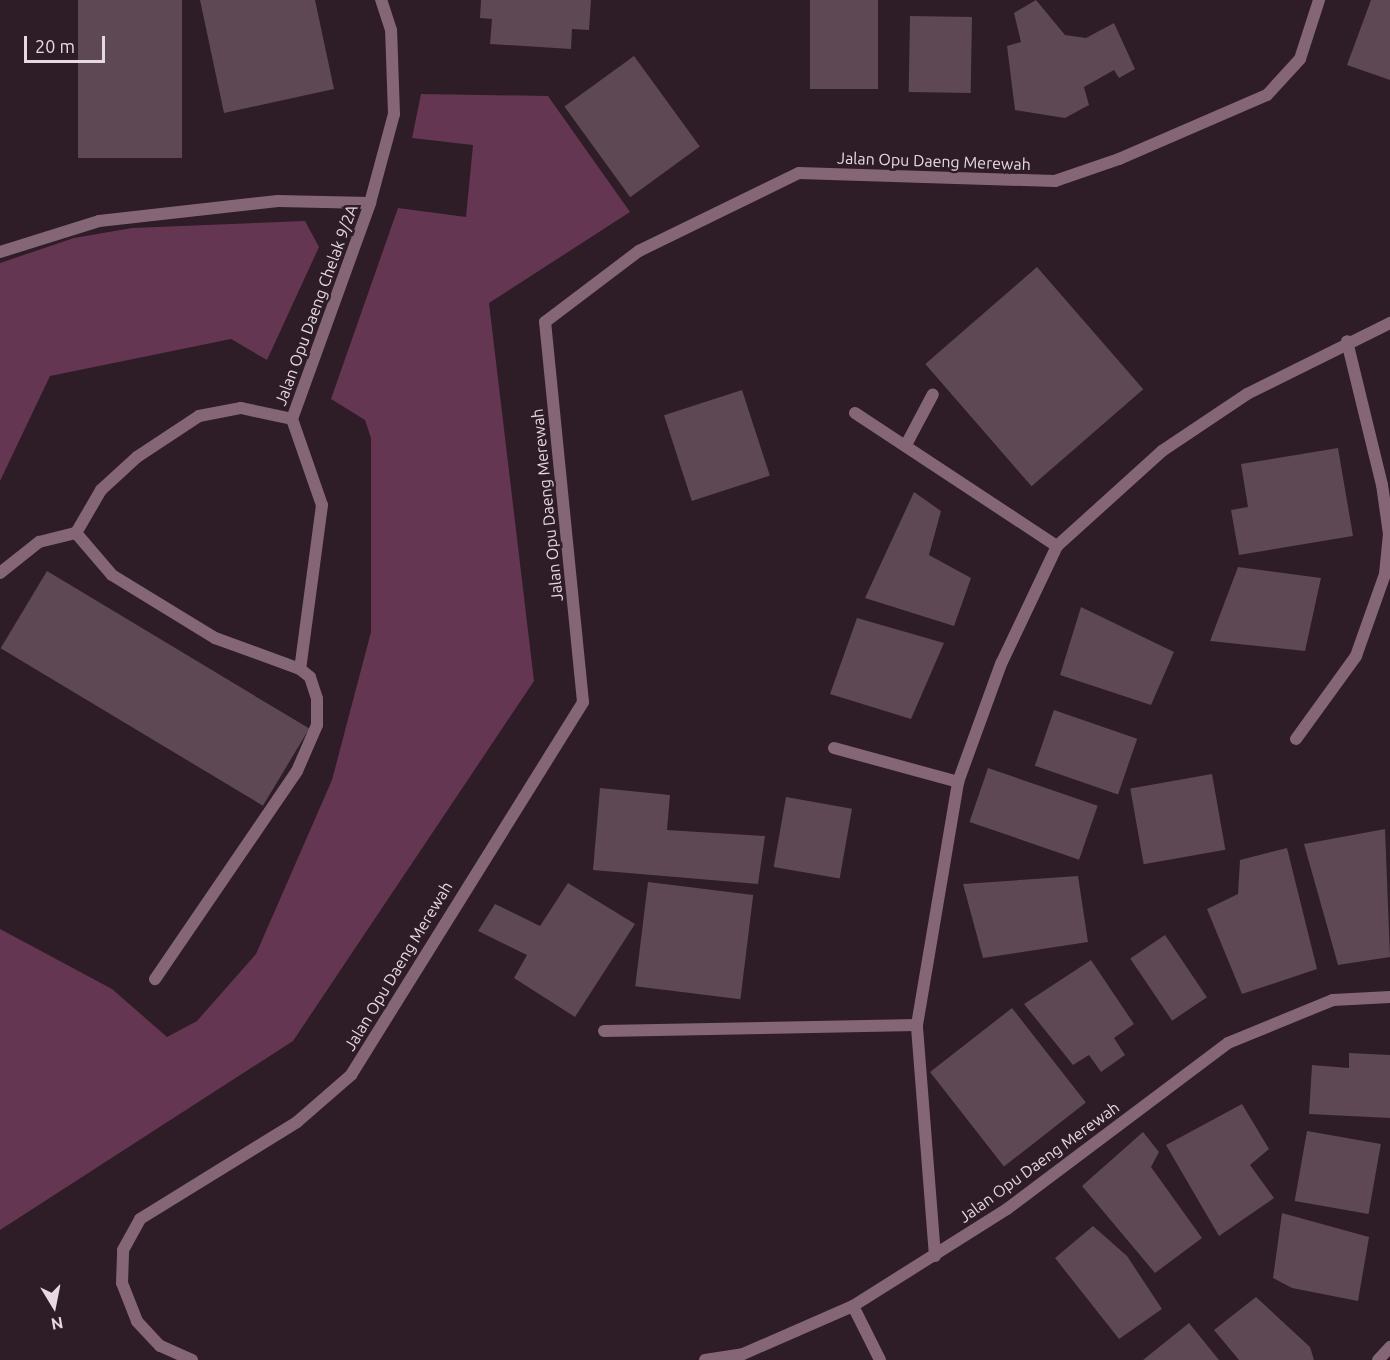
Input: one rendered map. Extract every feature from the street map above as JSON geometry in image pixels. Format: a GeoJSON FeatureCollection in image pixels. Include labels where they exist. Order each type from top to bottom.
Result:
{"type":"FeatureCollection","features":[{"type":"Feature","properties":{"kind":"street","name":"Jalan Opu Daeng Chelak 9/2A"},"geometry":{"type":"LineString","coordinates":[[292,419],[370,203],[394,114],[391,30],[381,0]]}},
{"type":"Feature","properties":{"kind":"street","name":"Jalan Opu Daeng Merewah"},"geometry":{"type":"LineString","coordinates":[[192,1360],[160,1346],[137,1321],[122,1283],[123,1250],[140,1220],[297,1122],[351,1076],[583,702],[545,322],[639,251],[799,173],[1055,182],[1119,159],[1267,95],[1300,59],[1318,0]]}},
{"type":"Feature","properties":{"kind":"street","name":"Jalan Opu Daeng Chelak 9/2A"},"geometry":{"type":"LineString","coordinates":[[0,252],[99,220],[278,201],[370,203]]}},
{"type":"Feature","properties":{"kind":"street"},"geometry":{"type":"LineString","coordinates":[[935,1256],[917,1025],[958,782],[1001,664],[1057,546],[1162,451],[1247,394],[1347,341],[1390,323]]}},
{"type":"Feature","properties":{"kind":"street"},"geometry":{"type":"LineString","coordinates":[[1296,739],[1356,656],[1384,574],[1389,534],[1382,485],[1347,341]]}},
{"type":"Feature","properties":{"kind":"street"},"geometry":{"type":"LineString","coordinates":[[907,443],[933,394]]}},
{"type":"Feature","properties":{"kind":"street"},"geometry":{"type":"LineString","coordinates":[[0,573],[39,542],[76,533],[101,490],[137,457],[199,416],[241,408],[292,419],[322,505],[300,669]]}},
{"type":"Feature","properties":{"kind":"street"},"geometry":{"type":"LineString","coordinates":[[855,414],[907,443],[1057,546]]}},
{"type":"Feature","properties":{"kind":"street"},"geometry":{"type":"LineString","coordinates":[[76,533],[112,575],[214,638],[300,669],[310,677],[317,716],[297,771],[155,979]]}},
{"type":"Feature","properties":{"kind":"street"},"geometry":{"type":"LineString","coordinates":[[834,748],[958,782]]}},
{"type":"Feature","properties":{"kind":"street","name":"Jalan Opu Daeng Merewah"},"geometry":{"type":"LineString","coordinates":[[705,1360],[744,1357],[853,1306],[935,1256],[1228,1043],[1333,1000],[1390,998]]}},
{"type":"Feature","properties":{"kind":"street"},"geometry":{"type":"LineString","coordinates":[[604,1031],[917,1025]]}},
{"type":"Feature","properties":{"kind":"street"},"geometry":{"type":"LineString","coordinates":[[853,1306],[880,1360]]}},
{"type":"Feature","properties":{"kind":"street"},"geometry":{"type":"LineString","coordinates":[[1378,1360],[1390,1347]]}},
{"type":"Feature","properties":{"kind":"shaded area"},"geometry":{"type":"Polygon","coordinates":[[[421,94],[548,96],[630,212],[489,303],[534,681],[293,1041],[0,1230],[0,929],[112,989],[167,1037],[197,1021],[256,954],[332,780],[371,632],[371,438],[365,420],[331,399],[398,208],[466,217],[473,145],[412,138],[421,94]]]}},
{"type":"Feature","properties":{"kind":"shaded area"},"geometry":{"type":"Polygon","coordinates":[[[305,221],[319,247],[267,360],[231,339],[50,376],[0,481],[0,263],[74,238],[132,228],[305,221]]]}},
{"type":"Feature","properties":{"kind":"building"},"geometry":{"type":"Polygon","coordinates":[[[78,0],[182,0],[182,158],[78,158],[78,0]]]}},
{"type":"Feature","properties":{"kind":"building"},"geometry":{"type":"Polygon","coordinates":[[[200,0],[315,0],[334,89],[224,113],[200,0]]]}},
{"type":"Feature","properties":{"kind":"building"},"geometry":{"type":"Polygon","coordinates":[[[481,0],[591,0],[589,30],[572,29],[571,49],[490,44],[492,19],[480,18],[481,0]]]}},
{"type":"Feature","properties":{"kind":"building"},"geometry":{"type":"Polygon","coordinates":[[[810,0],[878,0],[878,89],[810,89],[810,0]]]}},
{"type":"Feature","properties":{"kind":"building"},"geometry":{"type":"Polygon","coordinates":[[[1036,0],[1065,35],[1086,38],[1114,23],[1135,69],[1119,78],[1114,70],[1084,87],[1089,105],[1065,118],[1015,110],[1007,46],[1021,42],[1014,13],[1036,0]]]}},
{"type":"Feature","properties":{"kind":"building"},"geometry":{"type":"Polygon","coordinates":[[[1371,0],[1390,0],[1390,80],[1347,65],[1371,0]]]}},
{"type":"Feature","properties":{"kind":"building"},"geometry":{"type":"Polygon","coordinates":[[[910,16],[972,17],[971,93],[909,92],[910,16]]]}},
{"type":"Feature","properties":{"kind":"building"},"geometry":{"type":"Polygon","coordinates":[[[634,56],[700,147],[630,197],[564,107],[634,56]]]}},
{"type":"Feature","properties":{"kind":"building"},"geometry":{"type":"Polygon","coordinates":[[[1037,267],[1143,389],[1032,486],[925,364],[1037,267]]]}},
{"type":"Feature","properties":{"kind":"building"},"geometry":{"type":"Polygon","coordinates":[[[742,390],[770,476],[692,501],[664,415],[742,390]]]}},
{"type":"Feature","properties":{"kind":"building"},"geometry":{"type":"Polygon","coordinates":[[[1338,448],[1353,536],[1239,555],[1231,510],[1248,507],[1241,464],[1338,448]]]}},
{"type":"Feature","properties":{"kind":"building"},"geometry":{"type":"Polygon","coordinates":[[[914,492],[941,511],[929,555],[971,578],[954,626],[865,598],[914,492]]]}},
{"type":"Feature","properties":{"kind":"building"},"geometry":{"type":"Polygon","coordinates":[[[1238,567],[1321,578],[1305,651],[1210,641],[1238,567]]]}},
{"type":"Feature","properties":{"kind":"building"},"geometry":{"type":"Polygon","coordinates":[[[47,571],[309,729],[263,806],[1,648],[47,571]]]}},
{"type":"Feature","properties":{"kind":"building"},"geometry":{"type":"Polygon","coordinates":[[[1081,607],[1174,652],[1151,705],[1060,675],[1081,607]]]}},
{"type":"Feature","properties":{"kind":"building"},"geometry":{"type":"Polygon","coordinates":[[[857,618],[944,643],[911,719],[830,694],[857,618]]]}},
{"type":"Feature","properties":{"kind":"building"},"geometry":{"type":"Polygon","coordinates":[[[1054,710],[1137,739],[1118,794],[1035,766],[1054,710]]]}},
{"type":"Feature","properties":{"kind":"building"},"geometry":{"type":"Polygon","coordinates":[[[988,768],[1098,806],[1079,860],[969,822],[988,768]]]}},
{"type":"Feature","properties":{"kind":"building"},"geometry":{"type":"Polygon","coordinates":[[[1212,774],[1225,850],[1144,864],[1130,788],[1212,774]]]}},
{"type":"Feature","properties":{"kind":"building"},"geometry":{"type":"Polygon","coordinates":[[[600,788],[670,795],[667,830],[765,836],[758,884],[593,870],[600,788]]]}},
{"type":"Feature","properties":{"kind":"building"},"geometry":{"type":"Polygon","coordinates":[[[786,797],[852,809],[840,879],[774,867],[786,797]]]}},
{"type":"Feature","properties":{"kind":"building"},"geometry":{"type":"Polygon","coordinates":[[[1385,829],[1390,957],[1338,965],[1304,844],[1385,829]]]}},
{"type":"Feature","properties":{"kind":"building"},"geometry":{"type":"Polygon","coordinates":[[[1287,848],[1317,969],[1242,994],[1207,909],[1238,894],[1240,860],[1287,848]]]}},
{"type":"Feature","properties":{"kind":"building"},"geometry":{"type":"Polygon","coordinates":[[[1078,876],[1088,942],[983,958],[963,884],[1078,876]]]}},
{"type":"Feature","properties":{"kind":"building"},"geometry":{"type":"Polygon","coordinates":[[[648,882],[753,895],[740,999],[635,986],[648,882]]]}},
{"type":"Feature","properties":{"kind":"building"},"geometry":{"type":"Polygon","coordinates":[[[568,883],[635,924],[575,1017],[514,978],[527,955],[478,931],[495,904],[540,926],[568,883]]]}},
{"type":"Feature","properties":{"kind":"building"},"geometry":{"type":"Polygon","coordinates":[[[1165,935],[1207,997],[1172,1021],[1130,958],[1165,935]]]}},
{"type":"Feature","properties":{"kind":"building"},"geometry":{"type":"Polygon","coordinates":[[[1091,960],[1134,1024],[1114,1038],[1125,1055],[1101,1072],[1089,1055],[1073,1065],[1024,1004],[1091,960]]]}},
{"type":"Feature","properties":{"kind":"building"},"geometry":{"type":"Polygon","coordinates":[[[1012,1008],[1086,1103],[1004,1167],[930,1072],[1012,1008]]]}},
{"type":"Feature","properties":{"kind":"building"},"geometry":{"type":"Polygon","coordinates":[[[1349,1053],[1390,1055],[1390,1118],[1309,1114],[1312,1065],[1349,1068],[1349,1053]]]}},
{"type":"Feature","properties":{"kind":"building"},"geometry":{"type":"Polygon","coordinates":[[[1242,1104],[1269,1149],[1250,1165],[1274,1198],[1219,1236],[1166,1145],[1242,1104]]]}},
{"type":"Feature","properties":{"kind":"building"},"geometry":{"type":"Polygon","coordinates":[[[1307,1131],[1381,1144],[1369,1214],[1295,1201],[1307,1131]]]}},
{"type":"Feature","properties":{"kind":"building"},"geometry":{"type":"Polygon","coordinates":[[[1143,1132],[1159,1152],[1151,1167],[1202,1238],[1155,1273],[1082,1186],[1143,1132]]]}},
{"type":"Feature","properties":{"kind":"building"},"geometry":{"type":"Polygon","coordinates":[[[1282,1213],[1369,1237],[1358,1301],[1292,1288],[1273,1278],[1282,1213]]]}},
{"type":"Feature","properties":{"kind":"building"},"geometry":{"type":"Polygon","coordinates":[[[1093,1226],[1127,1256],[1162,1309],[1119,1339],[1055,1258],[1093,1226]]]}},
{"type":"Feature","properties":{"kind":"building"},"geometry":{"type":"Polygon","coordinates":[[[1256,1297],[1310,1347],[1314,1360],[1239,1360],[1214,1330],[1256,1297]]]}},
{"type":"Feature","properties":{"kind":"building"},"geometry":{"type":"Polygon","coordinates":[[[1189,1323],[1219,1360],[1143,1360],[1189,1323]]]}}]}
